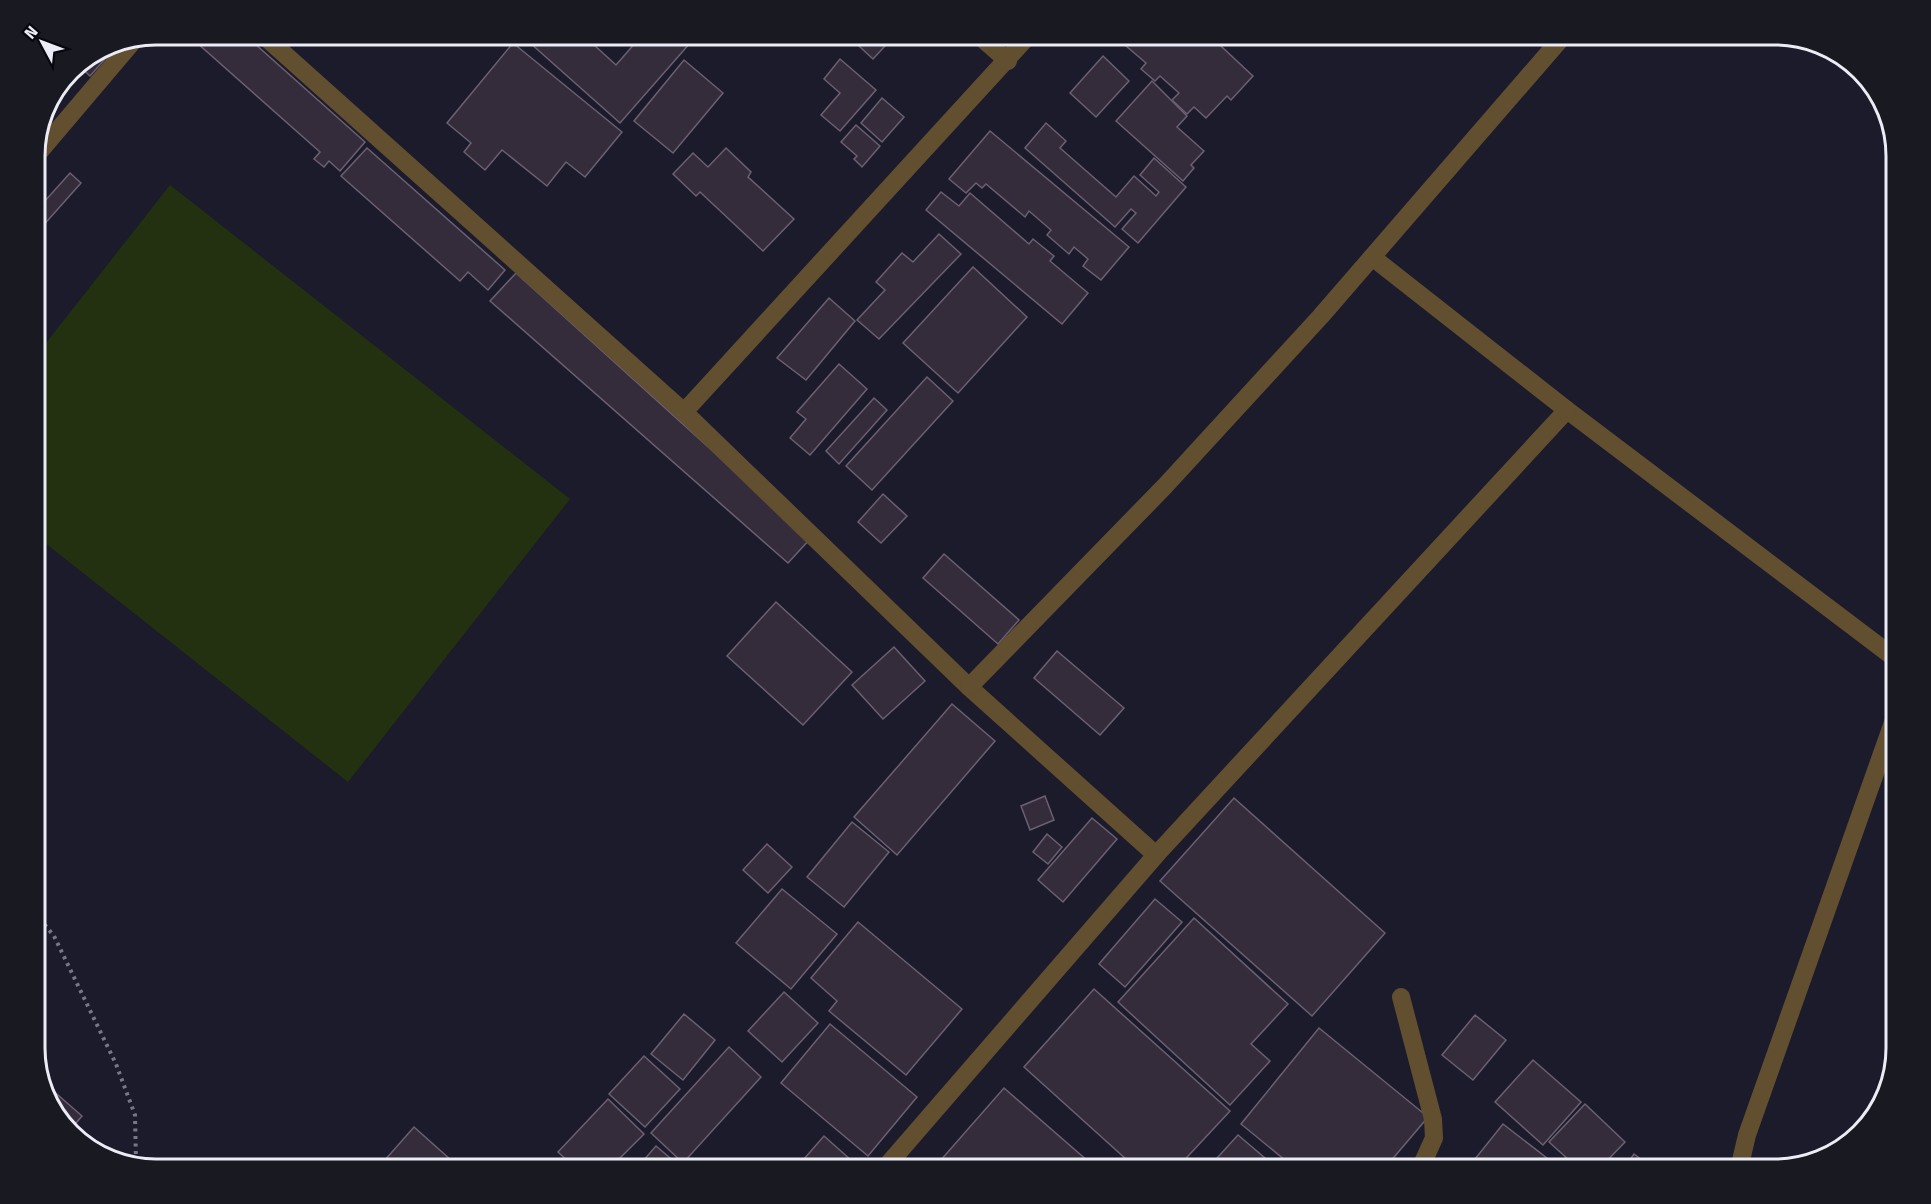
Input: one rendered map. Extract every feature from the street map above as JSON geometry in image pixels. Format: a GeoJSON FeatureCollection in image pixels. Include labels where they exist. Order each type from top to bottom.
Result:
{"type":"FeatureCollection","features":[{"type":"Feature","properties":{"kind":"street"},"geometry":{"type":"LineString","coordinates":[[274,45],[684,412],[969,687],[1156,855]]}},
{"type":"Feature","properties":{"kind":"street"},"geometry":{"type":"LineString","coordinates":[[990,45],[1008,61]]}},
{"type":"Feature","properties":{"kind":"street"},"geometry":{"type":"LineString","coordinates":[[684,412],[1021,45]]}},
{"type":"Feature","properties":{"kind":"street"},"geometry":{"type":"LineString","coordinates":[[969,687],[1165,486],[1322,316],[1555,45]]}},
{"type":"Feature","properties":{"kind":"street"},"geometry":{"type":"LineString","coordinates":[[46,144],[126,50]]}},
{"type":"Feature","properties":{"kind":"street"},"geometry":{"type":"LineString","coordinates":[[1372,257],[1567,410],[1886,651]]}},
{"type":"Feature","properties":{"kind":"street"},"geometry":{"type":"LineString","coordinates":[[893,1159],[1156,855],[1567,410]]}},
{"type":"Feature","properties":{"kind":"street"},"geometry":{"type":"LineString","coordinates":[[1742,1159],[1747,1135],[1886,742]]}},
{"type":"Feature","properties":{"kind":"street"},"geometry":{"type":"LineString","coordinates":[[1401,997],[1434,1119],[1434,1138],[1425,1159]]}},
{"type":"Feature","properties":{"kind":"path"},"geometry":{"type":"LineString","coordinates":[[45,925],[54,936],[116,1064],[135,1116],[136,1157]]}},
{"type":"Feature","properties":{"kind":"green space"},"geometry":{"type":"Polygon","coordinates":[[[170,185],[570,499],[348,782],[45,543],[45,344],[170,185]]]}},
{"type":"Feature","properties":{"kind":"building"},"geometry":{"type":"Polygon","coordinates":[[[199,45],[256,45],[365,142],[340,171],[329,161],[324,167],[314,159],[320,152],[199,45]]]}},
{"type":"Feature","properties":{"kind":"building"},"geometry":{"type":"Polygon","coordinates":[[[511,45],[515,45],[622,132],[585,177],[566,162],[547,186],[502,150],[485,170],[464,152],[471,143],[447,123],[511,45]]]}},
{"type":"Feature","properties":{"kind":"building"},"geometry":{"type":"Polygon","coordinates":[[[532,45],[594,45],[616,65],[633,45],[688,45],[620,123],[532,45]]]}},
{"type":"Feature","properties":{"kind":"building"},"geometry":{"type":"Polygon","coordinates":[[[858,45],[886,45],[873,59],[858,45]]]}},
{"type":"Feature","properties":{"kind":"building"},"geometry":{"type":"Polygon","coordinates":[[[1125,45],[1220,45],[1253,76],[1231,100],[1227,96],[1206,118],[1194,107],[1187,114],[1172,100],[1179,93],[1160,76],[1155,81],[1141,69],[1146,63],[1125,45]]]}},
{"type":"Feature","properties":{"kind":"building"},"geometry":{"type":"Polygon","coordinates":[[[1103,56],[1129,81],[1096,117],[1070,93],[1103,56]]]}},
{"type":"Feature","properties":{"kind":"building"},"geometry":{"type":"Polygon","coordinates":[[[107,57],[90,76],[85,71],[107,57]]]}},
{"type":"Feature","properties":{"kind":"building"},"geometry":{"type":"Polygon","coordinates":[[[840,59],[876,90],[840,131],[821,115],[840,93],[824,79],[840,59]]]}},
{"type":"Feature","properties":{"kind":"building"},"geometry":{"type":"Polygon","coordinates":[[[684,60],[723,93],[673,153],[634,121],[684,60]]]}},
{"type":"Feature","properties":{"kind":"building"},"geometry":{"type":"Polygon","coordinates":[[[1152,81],[1187,116],[1177,127],[1204,151],[1191,165],[1194,168],[1183,181],[1116,121],[1152,81]]]}},
{"type":"Feature","properties":{"kind":"building"},"geometry":{"type":"Polygon","coordinates":[[[882,98],[904,117],[882,142],[861,123],[882,98]]]}},
{"type":"Feature","properties":{"kind":"building"},"geometry":{"type":"Polygon","coordinates":[[[1046,123],[1066,141],[1060,148],[1116,197],[1134,176],[1156,196],[1159,192],[1140,175],[1154,158],[1186,187],[1138,243],[1122,229],[1136,213],[1131,209],[1115,227],[1025,148],[1046,123]]]}},
{"type":"Feature","properties":{"kind":"building"},"geometry":{"type":"Polygon","coordinates":[[[856,125],[880,146],[862,167],[854,159],[857,156],[841,142],[856,125]]]}},
{"type":"Feature","properties":{"kind":"building"},"geometry":{"type":"Polygon","coordinates":[[[990,131],[1129,247],[1101,280],[1083,266],[1088,259],[1074,247],[1069,254],[1047,235],[1051,230],[1029,211],[1025,217],[986,184],[982,188],[976,183],[966,193],[949,179],[990,131]]]}},
{"type":"Feature","properties":{"kind":"building"},"geometry":{"type":"Polygon","coordinates":[[[367,148],[505,270],[488,290],[468,272],[460,281],[341,176],[367,148]]]}},
{"type":"Feature","properties":{"kind":"building"},"geometry":{"type":"Polygon","coordinates":[[[726,148],[751,172],[748,177],[794,219],[763,251],[700,192],[696,196],[673,174],[693,153],[708,167],[726,148]]]}},
{"type":"Feature","properties":{"kind":"building"},"geometry":{"type":"Polygon","coordinates":[[[70,173],[81,183],[45,224],[45,201],[70,173]]]}},
{"type":"Feature","properties":{"kind":"building"},"geometry":{"type":"Polygon","coordinates":[[[941,192],[959,206],[970,193],[1029,244],[1033,239],[1054,256],[1050,261],[1088,293],[1062,324],[926,210],[941,192]]]}},
{"type":"Feature","properties":{"kind":"building"},"geometry":{"type":"Polygon","coordinates":[[[939,234],[961,254],[879,339],[857,320],[885,290],[876,282],[902,253],[913,262],[939,234]]]}},
{"type":"Feature","properties":{"kind":"building"},"geometry":{"type":"Polygon","coordinates":[[[973,267],[1027,317],[958,393],[903,343],[973,267]]]}},
{"type":"Feature","properties":{"kind":"building"},"geometry":{"type":"Polygon","coordinates":[[[516,273],[810,539],[788,563],[490,301],[516,273]]]}},
{"type":"Feature","properties":{"kind":"building"},"geometry":{"type":"Polygon","coordinates":[[[829,298],[855,321],[806,380],[777,358],[829,298]]]}},
{"type":"Feature","properties":{"kind":"building"},"geometry":{"type":"Polygon","coordinates":[[[839,364],[867,389],[810,455],[790,438],[806,419],[797,412],[839,364]]]}},
{"type":"Feature","properties":{"kind":"building"},"geometry":{"type":"Polygon","coordinates":[[[927,377],[953,401],[872,490],[846,466],[927,377]]]}},
{"type":"Feature","properties":{"kind":"building"},"geometry":{"type":"Polygon","coordinates":[[[874,398],[887,410],[839,464],[826,451],[874,398]]]}},
{"type":"Feature","properties":{"kind":"building"},"geometry":{"type":"Polygon","coordinates":[[[883,494],[907,516],[881,543],[858,522],[883,494]]]}},
{"type":"Feature","properties":{"kind":"building"},"geometry":{"type":"Polygon","coordinates":[[[944,554],[1019,620],[998,644],[923,578],[944,554]]]}},
{"type":"Feature","properties":{"kind":"building"},"geometry":{"type":"Polygon","coordinates":[[[776,602],[852,672],[803,725],[727,656],[776,602]]]}},
{"type":"Feature","properties":{"kind":"building"},"geometry":{"type":"Polygon","coordinates":[[[894,647],[925,681],[883,719],[852,685],[894,647]]]}},
{"type":"Feature","properties":{"kind":"building"},"geometry":{"type":"Polygon","coordinates":[[[1057,651],[1124,708],[1100,735],[1034,678],[1057,651]]]}},
{"type":"Feature","properties":{"kind":"building"},"geometry":{"type":"Polygon","coordinates":[[[952,704],[995,741],[897,855],[854,817],[952,704]]]}},
{"type":"Feature","properties":{"kind":"building"},"geometry":{"type":"Polygon","coordinates":[[[1045,796],[1054,820],[1030,830],[1021,806],[1045,796]]]}},
{"type":"Feature","properties":{"kind":"building"},"geometry":{"type":"Polygon","coordinates":[[[1234,798],[1385,933],[1312,1016],[1160,881],[1234,798]]]}},
{"type":"Feature","properties":{"kind":"building"},"geometry":{"type":"Polygon","coordinates":[[[1092,818],[1117,839],[1063,902],[1038,880],[1092,818]]]}},
{"type":"Feature","properties":{"kind":"building"},"geometry":{"type":"Polygon","coordinates":[[[852,822],[889,852],[844,907],[807,877],[852,822]]]}},
{"type":"Feature","properties":{"kind":"building"},"geometry":{"type":"Polygon","coordinates":[[[1047,834],[1062,847],[1048,864],[1033,852],[1047,834]]]}},
{"type":"Feature","properties":{"kind":"building"},"geometry":{"type":"Polygon","coordinates":[[[767,844],[792,867],[768,893],[743,870],[767,844]]]}},
{"type":"Feature","properties":{"kind":"building"},"geometry":{"type":"Polygon","coordinates":[[[782,889],[837,934],[791,989],[736,943],[782,889]]]}},
{"type":"Feature","properties":{"kind":"building"},"geometry":{"type":"Polygon","coordinates":[[[1155,899],[1182,922],[1125,987],[1099,964],[1155,899]]]}},
{"type":"Feature","properties":{"kind":"building"},"geometry":{"type":"Polygon","coordinates":[[[1194,918],[1288,1004],[1251,1044],[1270,1061],[1230,1105],[1118,1002],[1194,918]]]}},
{"type":"Feature","properties":{"kind":"building"},"geometry":{"type":"Polygon","coordinates":[[[858,922],[962,1009],[906,1075],[829,1011],[837,1001],[811,978],[858,922]]]}},
{"type":"Feature","properties":{"kind":"building"},"geometry":{"type":"Polygon","coordinates":[[[1094,989],[1230,1111],[1185,1159],[1126,1159],[1024,1067],[1094,989]]]}},
{"type":"Feature","properties":{"kind":"building"},"geometry":{"type":"Polygon","coordinates":[[[784,992],[818,1023],[782,1062],[748,1031],[784,992]]]}},
{"type":"Feature","properties":{"kind":"building"},"geometry":{"type":"Polygon","coordinates":[[[684,1014],[715,1040],[683,1080],[651,1054],[684,1014]]]}},
{"type":"Feature","properties":{"kind":"building"},"geometry":{"type":"Polygon","coordinates":[[[1475,1015],[1506,1040],[1473,1080],[1442,1055],[1475,1015]]]}},
{"type":"Feature","properties":{"kind":"building"},"geometry":{"type":"Polygon","coordinates":[[[830,1024],[917,1097],[868,1156],[781,1083],[830,1024]]]}},
{"type":"Feature","properties":{"kind":"building"},"geometry":{"type":"Polygon","coordinates":[[[1319,1028],[1428,1117],[1392,1159],[1284,1159],[1241,1124],[1319,1028]]]}},
{"type":"Feature","properties":{"kind":"building"},"geometry":{"type":"Polygon","coordinates":[[[729,1047],[761,1077],[687,1159],[679,1159],[651,1133],[729,1047]]]}},
{"type":"Feature","properties":{"kind":"building"},"geometry":{"type":"Polygon","coordinates":[[[644,1056],[680,1089],[645,1127],[609,1094],[644,1056]]]}},
{"type":"Feature","properties":{"kind":"building"},"geometry":{"type":"Polygon","coordinates":[[[1533,1060],[1581,1102],[1543,1145],[1495,1102],[1533,1060]]]}},
{"type":"Feature","properties":{"kind":"building"},"geometry":{"type":"Polygon","coordinates":[[[1004,1088],[1086,1159],[942,1159],[1004,1088]]]}},
{"type":"Feature","properties":{"kind":"building"},"geometry":{"type":"Polygon","coordinates":[[[54,1091],[82,1116],[76,1123],[54,1091]]]}},
{"type":"Feature","properties":{"kind":"building"},"geometry":{"type":"Polygon","coordinates":[[[608,1099],[644,1134],[619,1159],[565,1159],[558,1152],[608,1099]]]}},
{"type":"Feature","properties":{"kind":"building"},"geometry":{"type":"Polygon","coordinates":[[[1585,1104],[1625,1142],[1609,1159],[1568,1159],[1549,1142],[1585,1104]]]}},
{"type":"Feature","properties":{"kind":"building"},"geometry":{"type":"Polygon","coordinates":[[[1503,1124],[1548,1159],[1475,1159],[1503,1124]]]}},
{"type":"Feature","properties":{"kind":"building"},"geometry":{"type":"Polygon","coordinates":[[[414,1127],[450,1159],[386,1159],[414,1127]]]}},
{"type":"Feature","properties":{"kind":"building"},"geometry":{"type":"Polygon","coordinates":[[[1238,1135],[1266,1159],[1216,1159],[1238,1135]]]}},
{"type":"Feature","properties":{"kind":"building"},"geometry":{"type":"Polygon","coordinates":[[[824,1136],[850,1159],[804,1159],[824,1136]]]}},
{"type":"Feature","properties":{"kind":"building"},"geometry":{"type":"Polygon","coordinates":[[[656,1146],[671,1159],[645,1159],[656,1146]]]}},
{"type":"Feature","properties":{"kind":"building"},"geometry":{"type":"Polygon","coordinates":[[[1634,1154],[1641,1159],[1630,1159],[1634,1154]]]}}]}
